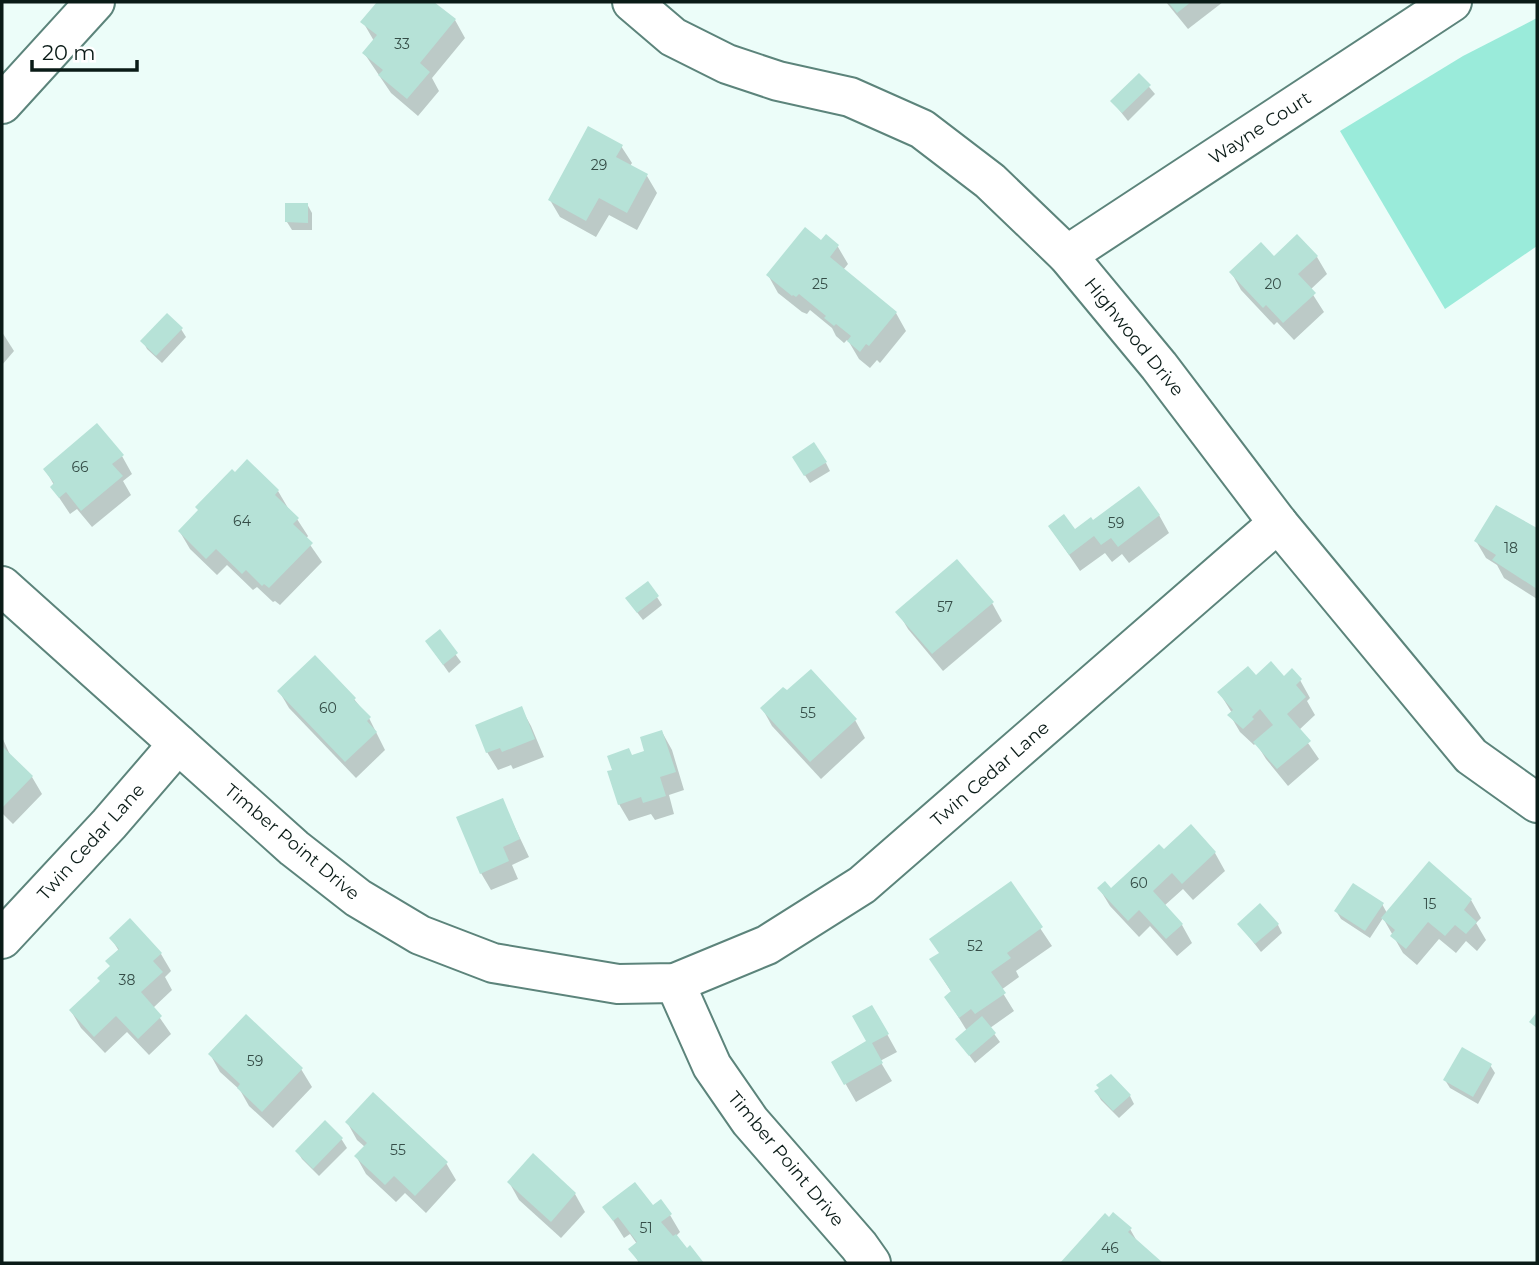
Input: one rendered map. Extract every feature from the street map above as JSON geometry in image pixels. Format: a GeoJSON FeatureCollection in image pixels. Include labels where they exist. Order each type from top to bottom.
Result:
{"type":"FeatureCollection","features":[{"type":"Feature","properties":{"kind":"street"},"geometry":{"type":"LineString","coordinates":[[2,104],[95,2]]}},
{"type":"Feature","properties":{"kind":"street","name":"Highwood Drive"},"geometry":{"type":"LineString","coordinates":[[632,2],[673,37],[727,64],[778,81],[850,97],[922,129],[990,181],[1067,255],[1159,366],[1278,523],[1471,755],[1537,803]]}},
{"type":"Feature","properties":{"kind":"street","name":"Wayne Court"},"geometry":{"type":"LineString","coordinates":[[1067,255],[1452,2]]}},
{"type":"Feature","properties":{"kind":"street","name":"Twin Cedar Lane"},"geometry":{"type":"LineString","coordinates":[[675,983],[767,944],[862,885],[1278,523]]}},
{"type":"Feature","properties":{"kind":"street","name":"Timber Point Drive"},"geometry":{"type":"LineString","coordinates":[[2,586],[295,848],[347,890],[420,935],[493,963],[618,984],[675,983],[712,1066],[750,1121],[871,1263]]}},
{"type":"Feature","properties":{"kind":"street","name":"Twin Cedar Lane"},"geometry":{"type":"LineString","coordinates":[[2,939],[109,824],[178,744]]}},
{"type":"Feature","properties":{"kind":"green space"},"geometry":{"type":"Polygon","coordinates":[[[1537,18],[1537,246],[1445,309],[1340,131],[1463,56],[1537,18]]]}},
{"type":"Feature","properties":{"kind":"building"},"geometry":{"type":"Polygon","coordinates":[[[377,2],[434,2],[456,19],[420,63],[430,72],[407,99],[378,75],[383,70],[362,53],[377,35],[360,22],[377,2]]]}},
{"type":"Feature","properties":{"kind":"building"},"geometry":{"type":"Polygon","coordinates":[[[1168,2],[1191,2],[1177,13],[1168,2]]]}},
{"type":"Feature","properties":{"kind":"building"},"geometry":{"type":"Polygon","coordinates":[[[1139,73],[1151,85],[1122,113],[1110,101],[1139,73]]]}},
{"type":"Feature","properties":{"kind":"building"},"geometry":{"type":"Polygon","coordinates":[[[588,126],[623,145],[616,157],[648,174],[627,213],[599,198],[586,221],[548,200],[588,126]]]}},
{"type":"Feature","properties":{"kind":"building"},"geometry":{"type":"Polygon","coordinates":[[[285,203],[308,203],[308,223],[285,222],[285,203]]]}},
{"type":"Feature","properties":{"kind":"building"},"geometry":{"type":"Polygon","coordinates":[[[805,227],[821,240],[826,234],[839,245],[830,257],[897,312],[869,346],[866,344],[860,352],[847,341],[851,336],[824,318],[826,316],[799,294],[792,296],[766,275],[805,227]]]}},
{"type":"Feature","properties":{"kind":"building"},"geometry":{"type":"Polygon","coordinates":[[[1297,234],[1318,256],[1298,274],[1316,293],[1283,323],[1266,305],[1263,308],[1229,272],[1261,242],[1274,256],[1297,234]]]}},
{"type":"Feature","properties":{"kind":"building"},"geometry":{"type":"Polygon","coordinates":[[[167,313],[183,328],[156,356],[140,341],[167,313]]]}},
{"type":"Feature","properties":{"kind":"building"},"geometry":{"type":"Polygon","coordinates":[[[97,423],[124,455],[112,464],[123,476],[81,511],[66,492],[59,498],[50,487],[54,483],[43,469],[97,423]]]}},
{"type":"Feature","properties":{"kind":"building"},"geometry":{"type":"Polygon","coordinates":[[[814,442],[827,462],[804,476],[792,457],[814,442]]]}},
{"type":"Feature","properties":{"kind":"building"},"geometry":{"type":"Polygon","coordinates":[[[247,459],[279,490],[275,495],[299,518],[293,524],[313,543],[269,588],[264,584],[262,586],[246,570],[242,574],[216,549],[206,559],[178,531],[198,510],[195,507],[232,469],[235,472],[247,459]]]}},
{"type":"Feature","properties":{"kind":"building"},"geometry":{"type":"Polygon","coordinates":[[[1139,486],[1160,515],[1118,547],[1111,538],[1101,545],[1094,536],[1069,555],[1048,526],[1064,514],[1075,529],[1091,517],[1093,520],[1139,486]]]}},
{"type":"Feature","properties":{"kind":"building"},"geometry":{"type":"Polygon","coordinates":[[[1496,505],[1537,528],[1537,589],[1492,560],[1496,555],[1474,541],[1496,505]]]}},
{"type":"Feature","properties":{"kind":"building"},"geometry":{"type":"Polygon","coordinates":[[[957,559],[994,602],[932,654],[895,612],[957,559]]]}},
{"type":"Feature","properties":{"kind":"building"},"geometry":{"type":"Polygon","coordinates":[[[648,581],[659,596],[637,613],[625,598],[648,581]]]}},
{"type":"Feature","properties":{"kind":"building"},"geometry":{"type":"Polygon","coordinates":[[[440,629],[458,653],[443,665],[425,641],[440,629]]]}},
{"type":"Feature","properties":{"kind":"building"},"geometry":{"type":"Polygon","coordinates":[[[315,655],[356,698],[354,700],[371,717],[367,721],[377,732],[345,762],[277,691],[315,655]]]}},
{"type":"Feature","properties":{"kind":"building"},"geometry":{"type":"Polygon","coordinates":[[[1271,661],[1284,676],[1292,668],[1302,679],[1296,685],[1306,697],[1287,714],[1311,741],[1277,769],[1253,742],[1273,725],[1260,709],[1243,729],[1227,715],[1233,710],[1217,692],[1248,666],[1256,675],[1271,661]]]}},
{"type":"Feature","properties":{"kind":"building"},"geometry":{"type":"Polygon","coordinates":[[[811,669],[857,719],[810,762],[760,708],[783,687],[787,690],[811,669]]]}},
{"type":"Feature","properties":{"kind":"building"},"geometry":{"type":"Polygon","coordinates":[[[522,706],[535,739],[502,752],[500,748],[486,753],[475,725],[522,706]]]}},
{"type":"Feature","properties":{"kind":"building"},"geometry":{"type":"Polygon","coordinates":[[[662,730],[676,772],[660,777],[666,796],[643,803],[641,797],[618,805],[607,771],[612,770],[607,756],[629,748],[632,755],[644,751],[640,737],[662,730]]]}},
{"type":"Feature","properties":{"kind":"building"},"geometry":{"type":"Polygon","coordinates":[[[2,746],[33,776],[2,808],[2,746]]]}},
{"type":"Feature","properties":{"kind":"building"},"geometry":{"type":"Polygon","coordinates":[[[503,798],[520,839],[503,847],[509,861],[480,874],[456,817],[503,798]]]}},
{"type":"Feature","properties":{"kind":"building"},"geometry":{"type":"Polygon","coordinates":[[[1191,824],[1216,852],[1182,884],[1172,873],[1153,891],[1183,924],[1166,939],[1139,910],[1128,921],[1097,888],[1105,881],[1111,888],[1159,844],[1164,849],[1191,824]]]}},
{"type":"Feature","properties":{"kind":"building"},"geometry":{"type":"Polygon","coordinates":[[[1429,861],[1472,899],[1464,910],[1477,922],[1466,934],[1455,925],[1445,936],[1428,922],[1406,949],[1390,936],[1395,930],[1381,918],[1429,861]]]}},
{"type":"Feature","properties":{"kind":"building"},"geometry":{"type":"Polygon","coordinates":[[[1011,881],[1043,927],[1007,953],[1011,958],[991,972],[1006,993],[975,1014],[971,1009],[959,1018],[944,997],[951,991],[929,959],[939,953],[929,939],[1011,881]]]}},
{"type":"Feature","properties":{"kind":"building"},"geometry":{"type":"Polygon","coordinates":[[[1353,883],[1384,903],[1365,931],[1334,911],[1353,883]]]}},
{"type":"Feature","properties":{"kind":"building"},"geometry":{"type":"Polygon","coordinates":[[[1260,903],[1279,924],[1255,944],[1237,924],[1260,903]]]}},
{"type":"Feature","properties":{"kind":"building"},"geometry":{"type":"Polygon","coordinates":[[[130,918],[162,953],[153,961],[163,972],[141,992],[162,1016],[138,1039],[116,1016],[94,1037],[69,1010],[100,981],[97,978],[110,966],[105,961],[119,949],[109,938],[130,918]]]}},
{"type":"Feature","properties":{"kind":"building"},"geometry":{"type":"Polygon","coordinates":[[[872,1005],[889,1034],[872,1043],[883,1063],[844,1085],[831,1062],[866,1041],[852,1016],[872,1005]]]}},
{"type":"Feature","properties":{"kind":"building"},"geometry":{"type":"Polygon","coordinates":[[[1537,1012],[1537,1028],[1529,1022],[1537,1012]]]}},
{"type":"Feature","properties":{"kind":"building"},"geometry":{"type":"Polygon","coordinates":[[[246,1014],[303,1068],[262,1112],[237,1088],[240,1084],[208,1054],[246,1014]]]}},
{"type":"Feature","properties":{"kind":"building"},"geometry":{"type":"Polygon","coordinates":[[[982,1016],[996,1033],[969,1056],[955,1039],[982,1016]]]}},
{"type":"Feature","properties":{"kind":"building"},"geometry":{"type":"Polygon","coordinates":[[[1462,1047],[1492,1064],[1473,1097],[1443,1080],[1462,1047]]]}},
{"type":"Feature","properties":{"kind":"building"},"geometry":{"type":"Polygon","coordinates":[[[1111,1074],[1131,1095],[1113,1111],[1094,1091],[1099,1088],[1096,1085],[1111,1074]]]}},
{"type":"Feature","properties":{"kind":"building"},"geometry":{"type":"Polygon","coordinates":[[[373,1092],[448,1162],[415,1196],[394,1176],[385,1185],[354,1156],[367,1143],[345,1122],[373,1092]]]}},
{"type":"Feature","properties":{"kind":"building"},"geometry":{"type":"Polygon","coordinates":[[[325,1120],[343,1138],[313,1169],[295,1151],[325,1120]]]}},
{"type":"Feature","properties":{"kind":"building"},"geometry":{"type":"Polygon","coordinates":[[[533,1153],[576,1193],[551,1222],[507,1182],[533,1153]]]}},
{"type":"Feature","properties":{"kind":"building"},"geometry":{"type":"Polygon","coordinates":[[[635,1182],[653,1205],[661,1199],[672,1214],[661,1222],[673,1236],[676,1234],[687,1248],[690,1245],[704,1263],[640,1263],[628,1249],[637,1242],[618,1217],[613,1221],[602,1207],[635,1182]]]}},
{"type":"Feature","properties":{"kind":"building"},"geometry":{"type":"Polygon","coordinates":[[[1113,1212],[1132,1228],[1128,1232],[1163,1263],[1060,1263],[1105,1213],[1109,1217],[1113,1212]]]}}]}
